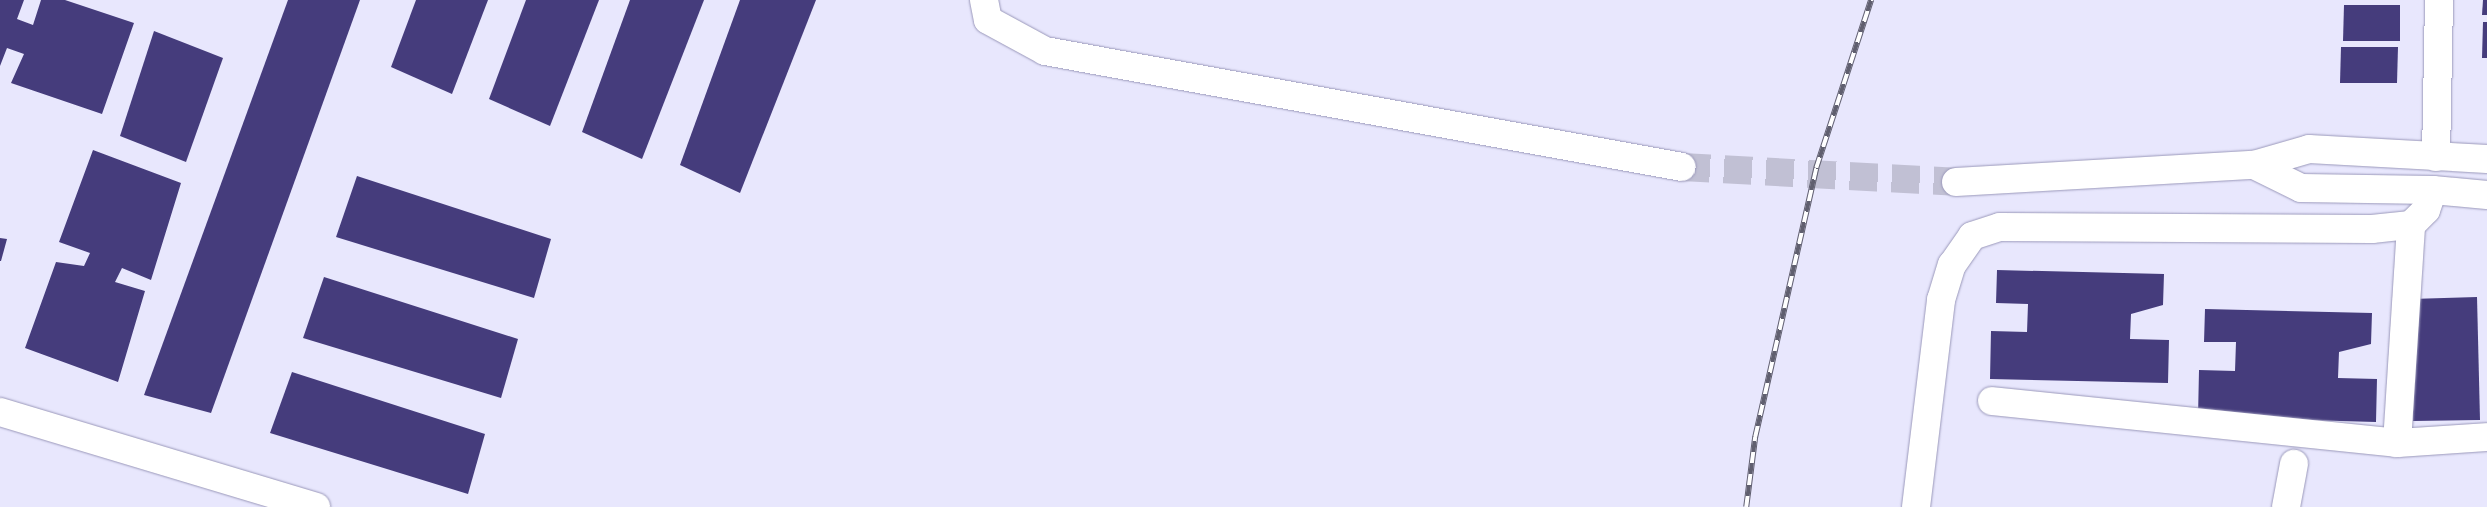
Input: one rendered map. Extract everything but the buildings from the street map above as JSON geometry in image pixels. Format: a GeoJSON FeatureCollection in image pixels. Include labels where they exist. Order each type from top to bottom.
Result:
{"type":"FeatureCollection","features":[{"type":"Feature","properties":{"kind":"street"},"geometry":{"type":"LineString","coordinates":[[984,0],[988,20],[1045,51],[1682,167]]}},
{"type":"Feature","properties":{"kind":"street"},"geometry":{"type":"LineString","coordinates":[[2436,157],[2439,0]]}},
{"type":"Feature","properties":{"kind":"street"},"geometry":{"type":"LineString","coordinates":[[1956,182],[2254,166],[2309,149],[2487,159]]}},
{"type":"Feature","properties":{"kind":"street"},"geometry":{"type":"LineString","coordinates":[[2254,166],[2301,188],[2433,190],[2487,195]]}},
{"type":"Feature","properties":{"kind":"street"},"geometry":{"type":"LineString","coordinates":[[1916,507],[1941,300],[1952,265],[1972,236],[2000,227],[2372,229],[2410,225],[2426,210],[2433,190]]}},
{"type":"Feature","properties":{"kind":"street"},"geometry":{"type":"LineString","coordinates":[[2397,443],[2410,225]]}},
{"type":"Feature","properties":{"kind":"street"},"geometry":{"type":"LineString","coordinates":[[1992,401],[2397,443],[2487,438]]}},
{"type":"Feature","properties":{"kind":"street"},"geometry":{"type":"LineString","coordinates":[[0,412],[316,507]]}},
{"type":"Feature","properties":{"kind":"street"},"geometry":{"type":"LineString","coordinates":[[2286,507],[2294,464]]}},
{"type":"Feature","properties":{"kind":"tunnel"},"geometry":{"type":"LineString","coordinates":[[1682,167],[1956,182]]}},
{"type":"Feature","properties":{"kind":"railway"},"geometry":{"type":"LineString","coordinates":[[1746,507],[1755,437],[1816,168],[1871,0]]}}]}
